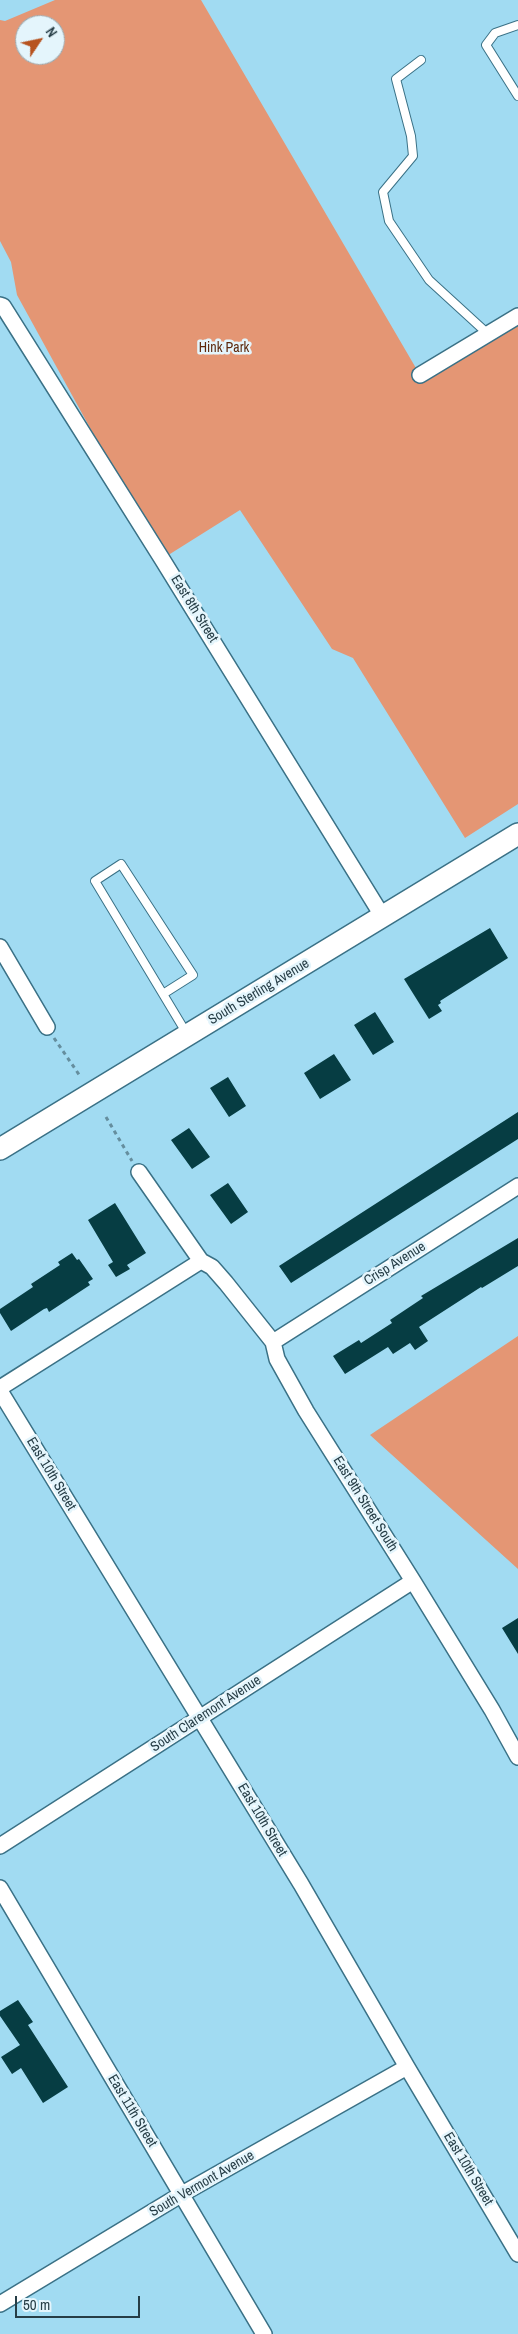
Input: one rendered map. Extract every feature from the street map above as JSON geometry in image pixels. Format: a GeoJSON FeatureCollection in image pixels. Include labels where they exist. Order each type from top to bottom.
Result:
{"type":"FeatureCollection","features":[{"type":"Feature","properties":{"kind":"main road","name":"South Sterling Avenue"},"geometry":{"type":"LineString","coordinates":[[0,1149],[518,834]]}},
{"type":"Feature","properties":{"kind":"street","name":"East 8th Street"},"geometry":{"type":"LineString","coordinates":[[0,305],[3,306],[162,559],[383,917]]}},
{"type":"Feature","properties":{"kind":"street"},"geometry":{"type":"LineString","coordinates":[[420,375],[518,316]]}},
{"type":"Feature","properties":{"kind":"street"},"geometry":{"type":"LineString","coordinates":[[0,947],[47,1027]]}},
{"type":"Feature","properties":{"kind":"street","name":"East 9th Street South"},"geometry":{"type":"LineString","coordinates":[[139,1172],[200,1261],[212,1268],[226,1283],[273,1342],[277,1359],[306,1411],[413,1581],[492,1710],[518,1757]]}},
{"type":"Feature","properties":{"kind":"street","name":"Crisp Avenue"},"geometry":{"type":"LineString","coordinates":[[273,1342],[518,1186]]}},
{"type":"Feature","properties":{"kind":"street"},"geometry":{"type":"LineString","coordinates":[[0,1389],[200,1261]]}},
{"type":"Feature","properties":{"kind":"street","name":"East 10th Street"},"geometry":{"type":"LineString","coordinates":[[0,1389],[301,1884],[518,2254]]}},
{"type":"Feature","properties":{"kind":"street","name":"South Claremont Avenue"},"geometry":{"type":"LineString","coordinates":[[0,1846],[413,1581]]}},
{"type":"Feature","properties":{"kind":"street","name":"East 11th Street"},"geometry":{"type":"LineString","coordinates":[[0,1888],[264,2334]]}},
{"type":"Feature","properties":{"kind":"street","name":"South Vermont Avenue"},"geometry":{"type":"LineString","coordinates":[[0,2304],[182,2194],[407,2067]]}},
{"type":"Feature","properties":{"kind":"lane"},"geometry":{"type":"LineString","coordinates":[[518,25],[495,33],[486,45],[518,96]]}},
{"type":"Feature","properties":{"kind":"lane"},"geometry":{"type":"LineString","coordinates":[[421,60],[396,79],[411,136],[413,156],[383,192],[389,221],[429,280],[488,334]]}},
{"type":"Feature","properties":{"kind":"lane"},"geometry":{"type":"LineString","coordinates":[[163,994],[193,975],[121,864],[94,881],[188,1036]]}},
{"type":"Feature","properties":{"kind":"path"},"geometry":{"type":"LineString","coordinates":[[47,1027],[80,1076]]}},
{"type":"Feature","properties":{"kind":"path"},"geometry":{"type":"LineString","coordinates":[[106,1117],[139,1172]]}},
{"type":"Feature","properties":{"kind":"green space","name":"Hink Park"},"geometry":{"type":"Polygon","coordinates":[[[55,0],[201,0],[420,375],[518,316],[518,804],[465,838],[353,658],[332,649],[240,510],[162,559],[17,295],[11,262],[0,241],[0,20],[5,21],[15,17],[15,65],[65,65],[65,15],[19,15],[55,0]]]}},
{"type":"Feature","properties":{"kind":"green space"},"geometry":{"type":"Polygon","coordinates":[[[518,1336],[518,1569],[370,1435],[518,1336]]]}},
{"type":"Feature","properties":{"kind":"building"},"geometry":{"type":"Polygon","coordinates":[[[490,928],[508,958],[440,1001],[441,1003],[438,1005],[442,1011],[429,1019],[404,979],[490,928]]]}},
{"type":"Feature","properties":{"kind":"building"},"geometry":{"type":"Polygon","coordinates":[[[375,1012],[394,1042],[373,1055],[354,1025],[375,1012]]]}},
{"type":"Feature","properties":{"kind":"building"},"geometry":{"type":"Polygon","coordinates":[[[334,1054],[351,1080],[320,1099],[304,1073],[334,1054]]]}},
{"type":"Feature","properties":{"kind":"building"},"geometry":{"type":"Polygon","coordinates":[[[228,1077],[246,1106],[229,1117],[210,1088],[228,1077]]]}},
{"type":"Feature","properties":{"kind":"building"},"geometry":{"type":"Polygon","coordinates":[[[518,1112],[518,1139],[291,1283],[279,1266],[518,1112]]]}},
{"type":"Feature","properties":{"kind":"building"},"geometry":{"type":"Polygon","coordinates":[[[189,1128],[210,1157],[192,1169],[171,1140],[189,1128]]]}},
{"type":"Feature","properties":{"kind":"building"},"geometry":{"type":"Polygon","coordinates":[[[228,1183],[248,1212],[231,1224],[210,1195],[228,1183]]]}},
{"type":"Feature","properties":{"kind":"building"},"geometry":{"type":"Polygon","coordinates":[[[115,1203],[146,1253],[127,1265],[130,1269],[116,1277],[108,1265],[113,1262],[88,1220],[115,1203]]]}},
{"type":"Feature","properties":{"kind":"building"},"geometry":{"type":"Polygon","coordinates":[[[518,1238],[518,1266],[481,1287],[419,1327],[428,1341],[415,1350],[410,1343],[393,1354],[388,1347],[345,1374],[333,1356],[359,1340],[361,1343],[392,1323],[390,1320],[423,1298],[421,1296],[518,1238]]]}},
{"type":"Feature","properties":{"kind":"building"},"geometry":{"type":"Polygon","coordinates":[[[72,1253],[77,1260],[79,1259],[93,1279],[88,1282],[90,1285],[49,1312],[47,1308],[44,1309],[11,1331],[0,1313],[0,1309],[33,1287],[31,1284],[60,1265],[58,1262],[72,1253]]]}},
{"type":"Feature","properties":{"kind":"building"},"geometry":{"type":"Polygon","coordinates":[[[518,1618],[518,1654],[502,1628],[518,1618]]]}},
{"type":"Feature","properties":{"kind":"building"},"geometry":{"type":"Polygon","coordinates":[[[18,2000],[33,2022],[28,2025],[68,2087],[43,2103],[21,2068],[12,2074],[1,2057],[20,2045],[0,2016],[0,2011],[18,2000]]]}}]}
